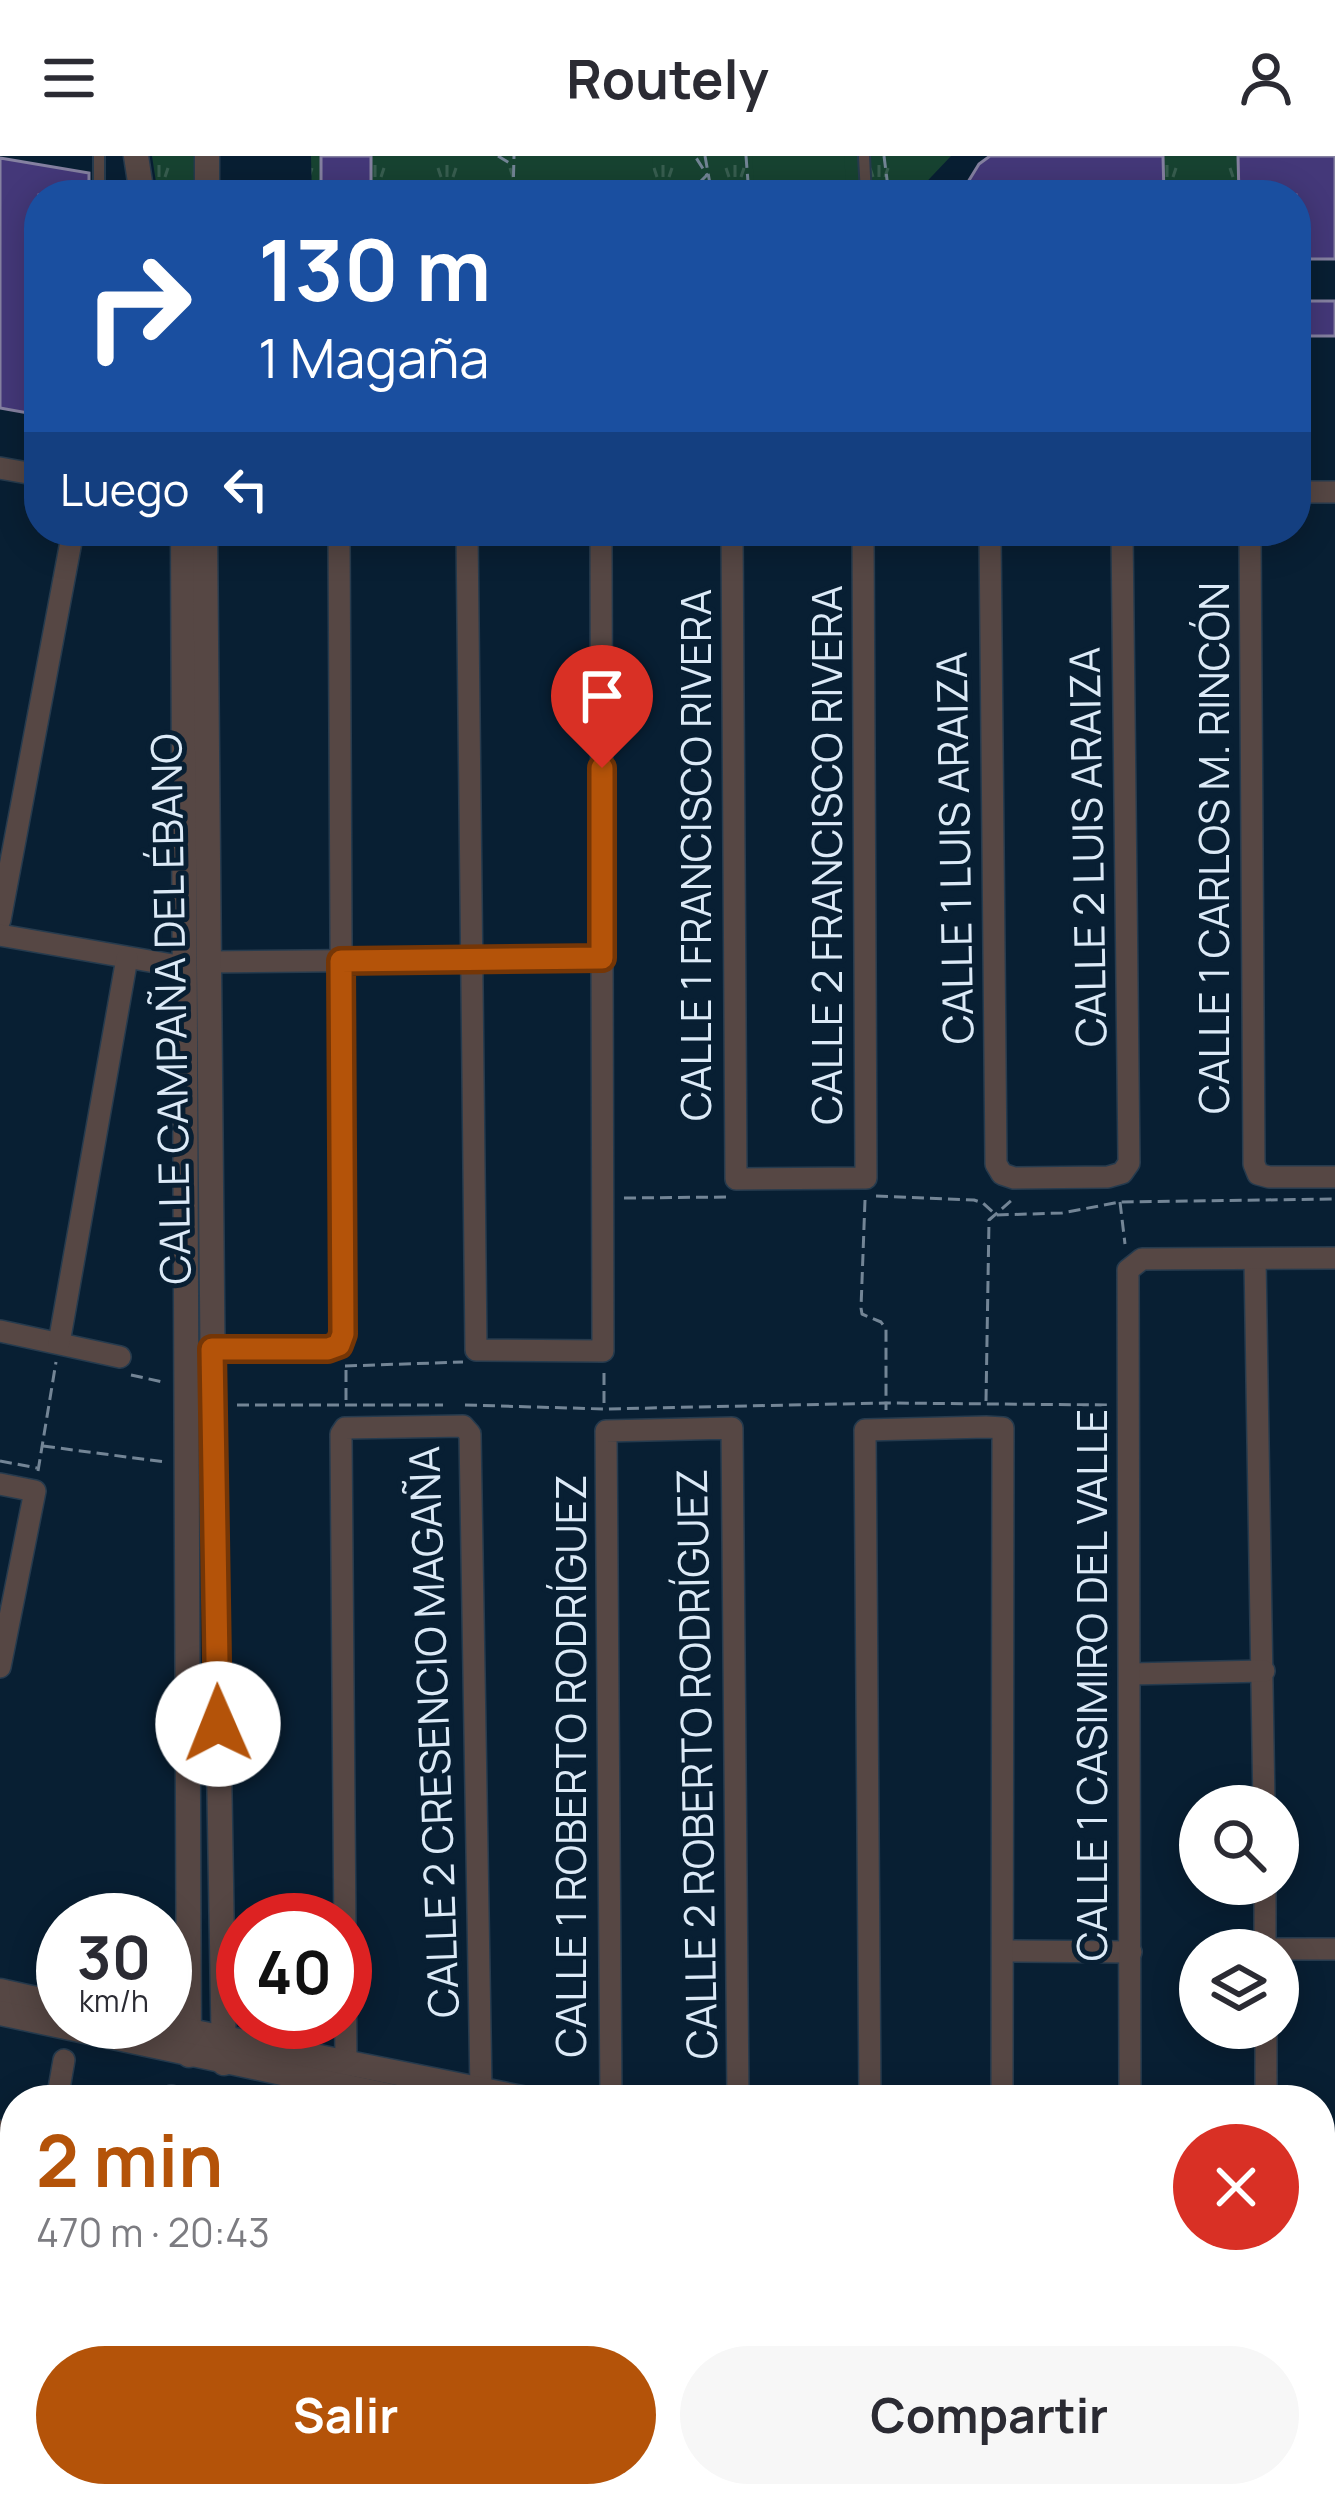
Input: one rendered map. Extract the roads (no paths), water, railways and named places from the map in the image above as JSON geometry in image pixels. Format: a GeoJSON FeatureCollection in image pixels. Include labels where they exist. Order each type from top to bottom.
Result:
{"type":"FeatureCollection","features":[{"type":"Feature","properties":{"kind":"street"},"geometry":{"type":"LineString","coordinates":[[0,920],[70,546]]}},
{"type":"Feature","properties":{"kind":"street","name":"CALLE CAMPAÑA DEL ÉBANO"},"geometry":{"type":"LineString","coordinates":[[183,546],[198,1167],[188,1465],[190,1893]]}},
{"type":"Feature","properties":{"kind":"street","name":"CALLE CAMPAÑA DEL ÉBANO"},"geometry":{"type":"LineString","coordinates":[[196,964],[205,546]]}},
{"type":"Feature","properties":{"kind":"street"},"geometry":{"type":"LineString","coordinates":[[212,1349],[328,1349],[339,1345],[343,1334],[338,546]]}},
{"type":"Feature","properties":{"kind":"street"},"geometry":{"type":"LineString","coordinates":[[467,546],[476,1350],[603,1351],[601,546]]}},
{"type":"Feature","properties":{"kind":"street","name":"CALLE 1 FRANCISCO RIVERA"},"geometry":{"type":"LineString","coordinates":[[732,546],[736,1179],[866,1178]]}},
{"type":"Feature","properties":{"kind":"street","name":"CALLE 2 FRANCISCO RIVERA"},"geometry":{"type":"LineString","coordinates":[[863,546],[866,1178]]}},
{"type":"Feature","properties":{"kind":"street","name":"CALLE 1 LUIS ARAIZA"},"geometry":{"type":"LineString","coordinates":[[990,546],[1005,1171],[1108,1177],[1122,1173],[1129,1163]]}},
{"type":"Feature","properties":{"kind":"street","name":"CALLE 2 LUIS ARAIZA"},"geometry":{"type":"LineString","coordinates":[[1122,546],[1129,1163]]}},
{"type":"Feature","properties":{"kind":"street","name":"CALLE 1 CARLOS M. RINCÓN"},"geometry":{"type":"LineString","coordinates":[[1250,546],[1254,1164],[1258,1174],[1269,1177],[1335,1177]]}},
{"type":"Feature","properties":{"kind":"street"},"geometry":{"type":"LineString","coordinates":[[0,935],[127,958],[196,964],[602,958]]}},
{"type":"Feature","properties":{"kind":"street"},"geometry":{"type":"LineString","coordinates":[[58,1343],[127,958]]}},
{"type":"Feature","properties":{"kind":"street","name":"CALLE CAMPAÑA DEL ÉBANO"},"geometry":{"type":"LineString","coordinates":[[198,1167],[212,1349],[220,1893]]}},
{"type":"Feature","properties":{"kind":"street"},"geometry":{"type":"LineString","coordinates":[[1264,1785],[1255,1259],[1335,1258]]}},
{"type":"Feature","properties":{"kind":"street","name":"CALLE 1 CASIMIRO DEL VALLE"},"geometry":{"type":"LineString","coordinates":[[1130,2085],[1131,1266],[1142,1259],[1255,1259]]}},
{"type":"Feature","properties":{"kind":"street"},"geometry":{"type":"LineString","coordinates":[[0,1331],[120,1357]]}},
{"type":"Feature","properties":{"kind":"street","name":"CALLE 1 ROBERTO RODRÍGUEZ"},"geometry":{"type":"LineString","coordinates":[[611,2085],[605,1420],[732,1428]]}},
{"type":"Feature","properties":{"kind":"street","name":"CALLE 2 CRESENCIO MAGAÑA"},"geometry":{"type":"LineString","coordinates":[[346,2064],[340,1434],[345,1428],[463,1426],[469,1430],[481,2085]]}},
{"type":"Feature","properties":{"kind":"street","name":"CALLE 2 ROBERTO RODRÍGUEZ"},"geometry":{"type":"LineString","coordinates":[[732,1428],[738,2085]]}},
{"type":"Feature","properties":{"kind":"street"},"geometry":{"type":"LineString","coordinates":[[870,2085],[876,1430],[1003,1428],[1002,2085]]}},
{"type":"Feature","properties":{"kind":"street"},"geometry":{"type":"LineString","coordinates":[[0,1484],[35,1490],[0,1667]]}},
{"type":"Feature","properties":{"kind":"street"},"geometry":{"type":"LineString","coordinates":[[1131,1675],[1264,1671]]}},
{"type":"Feature","properties":{"kind":"street"},"geometry":{"type":"LineString","coordinates":[[1299,1950],[1335,1949]]}},
{"type":"Feature","properties":{"kind":"street"},"geometry":{"type":"LineString","coordinates":[[1003,1951],[1131,1952]]}},
{"type":"Feature","properties":{"kind":"street"},"geometry":{"type":"LineString","coordinates":[[0,1991],[36,1999]]}},
{"type":"Feature","properties":{"kind":"street"},"geometry":{"type":"LineString","coordinates":[[0,2013],[36,2019]]}},
{"type":"Feature","properties":{"kind":"street"},"geometry":{"type":"LineString","coordinates":[[192,2044],[352,2085]]}},
{"type":"Feature","properties":{"kind":"street"},"geometry":{"type":"LineString","coordinates":[[1266,2049],[1266,2085]]}},
{"type":"Feature","properties":{"kind":"street"},"geometry":{"type":"LineString","coordinates":[[224,2051],[346,2064],[451,2085]]}},
{"type":"Feature","properties":{"kind":"street"},"geometry":{"type":"LineString","coordinates":[[60,2085],[64,2060]]}}]}
